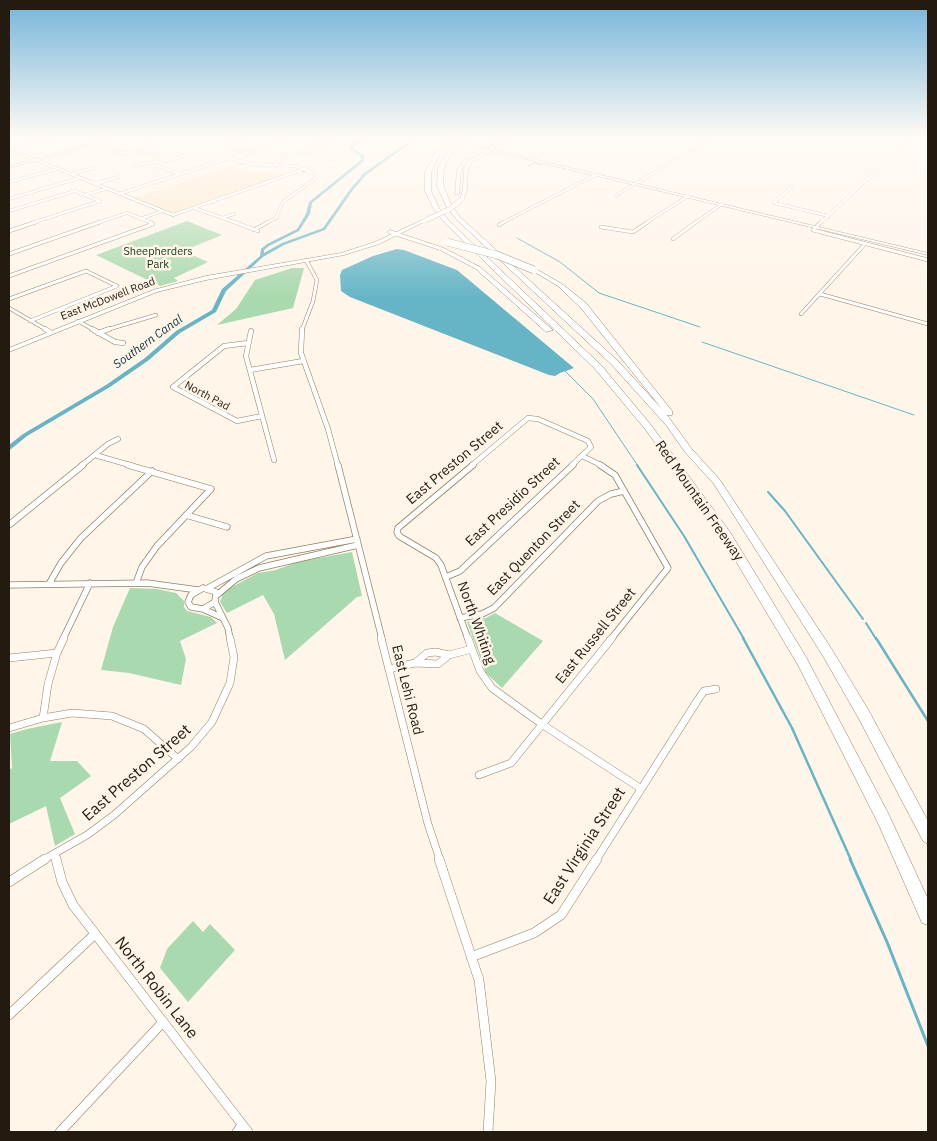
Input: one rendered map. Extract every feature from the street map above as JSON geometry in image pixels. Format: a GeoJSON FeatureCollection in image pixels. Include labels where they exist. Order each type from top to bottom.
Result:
{"type":"FeatureCollection","features":[{"type":"Feature","properties":{"kind":"highway","name":"Red Mountain Freeway"},"geometry":{"type":"LineString","coordinates":[[429,192],[436,208],[447,222],[578,347],[612,383],[620,396],[671,457],[726,535],[802,661],[883,818],[928,917]]}},
{"type":"Feature","properties":{"kind":"highway","name":"Red Mountain Freeway"},"geometry":{"type":"LineString","coordinates":[[443,192],[449,206],[458,218],[615,363],[669,423],[688,450],[717,482],[827,652],[864,715],[928,836]]}},
{"type":"Feature","properties":{"kind":"highway"},"geometry":{"type":"LineString","coordinates":[[396,232],[442,250],[478,268],[571,349],[620,396]]}},
{"type":"Feature","properties":{"kind":"highway"},"geometry":{"type":"LineString","coordinates":[[396,232],[438,240],[497,255],[534,270],[567,291],[594,318],[677,423],[717,482]]}},
{"type":"Feature","properties":{"kind":"main road","name":"East McDowell Road"},"geometry":{"type":"LineString","coordinates":[[424,219],[448,205],[458,192]]}},
{"type":"Feature","properties":{"kind":"main road","name":"East McDowell Road"},"geometry":{"type":"LineString","coordinates":[[9,350],[155,291],[195,280],[342,254],[450,209],[462,199],[465,192]]}},
{"type":"Feature","properties":{"kind":"main road"},"geometry":{"type":"LineString","coordinates":[[673,192],[928,254]]}},
{"type":"Feature","properties":{"kind":"street"},"geometry":{"type":"LineString","coordinates":[[9,199],[32,192]]}},
{"type":"Feature","properties":{"kind":"street"},"geometry":{"type":"LineString","coordinates":[[9,211],[72,192]]}},
{"type":"Feature","properties":{"kind":"street"},"geometry":{"type":"LineString","coordinates":[[9,231],[100,202],[99,199],[81,192]]}},
{"type":"Feature","properties":{"kind":"street"},"geometry":{"type":"LineString","coordinates":[[87,194],[94,192]]}},
{"type":"Feature","properties":{"kind":"street"},"geometry":{"type":"LineString","coordinates":[[114,192],[173,215],[239,192]]}},
{"type":"Feature","properties":{"kind":"street"},"geometry":{"type":"LineString","coordinates":[[118,194],[123,192]]}},
{"type":"Feature","properties":{"kind":"street"},"geometry":{"type":"LineString","coordinates":[[254,230],[276,218],[286,199],[296,192]]}},
{"type":"Feature","properties":{"kind":"street"},"geometry":{"type":"LineString","coordinates":[[499,225],[562,192]]}},
{"type":"Feature","properties":{"kind":"street"},"geometry":{"type":"LineString","coordinates":[[617,195],[621,192]]}},
{"type":"Feature","properties":{"kind":"street"},"geometry":{"type":"LineString","coordinates":[[785,192],[774,203],[829,216]]}},
{"type":"Feature","properties":{"kind":"street"},"geometry":{"type":"LineString","coordinates":[[854,192],[813,230],[864,245],[928,260]]}},
{"type":"Feature","properties":{"kind":"street"},"geometry":{"type":"LineString","coordinates":[[601,226],[630,232],[688,196]]}},
{"type":"Feature","properties":{"kind":"street"},"geometry":{"type":"LineString","coordinates":[[673,239],[722,204]]}},
{"type":"Feature","properties":{"kind":"street"},"geometry":{"type":"LineString","coordinates":[[194,208],[259,232]]}},
{"type":"Feature","properties":{"kind":"street"},"geometry":{"type":"LineString","coordinates":[[139,218],[161,211]]}},
{"type":"Feature","properties":{"kind":"street"},"geometry":{"type":"LineString","coordinates":[[9,254],[127,214],[153,224],[9,276]]}},
{"type":"Feature","properties":{"kind":"street"},"geometry":{"type":"LineString","coordinates":[[222,218],[234,214]]}},
{"type":"Feature","properties":{"kind":"street"},"geometry":{"type":"LineString","coordinates":[[801,314],[864,245]]}},
{"type":"Feature","properties":{"kind":"street","name":"East Lehi Road"},"geometry":{"type":"LineString","coordinates":[[306,260],[317,280],[313,301],[302,326],[300,344],[303,361],[328,429],[428,824],[479,980],[491,1081],[488,1132]]}},
{"type":"Feature","properties":{"kind":"street"},"geometry":{"type":"LineString","coordinates":[[9,299],[86,270],[117,286],[30,321]]}},
{"type":"Feature","properties":{"kind":"street"},"geometry":{"type":"LineString","coordinates":[[820,294],[928,324]]}},
{"type":"Feature","properties":{"kind":"street"},"geometry":{"type":"LineString","coordinates":[[9,309],[50,332]]}},
{"type":"Feature","properties":{"kind":"street"},"geometry":{"type":"LineString","coordinates":[[98,332],[156,315]]}},
{"type":"Feature","properties":{"kind":"street"},"geometry":{"type":"LineString","coordinates":[[78,321],[115,342],[123,343]]}},
{"type":"Feature","properties":{"kind":"street"},"geometry":{"type":"LineString","coordinates":[[251,331],[246,356],[274,460]]}},
{"type":"Feature","properties":{"kind":"street","name":"North Pad"},"geometry":{"type":"LineString","coordinates":[[248,343],[224,346],[173,387],[237,421],[262,416]]}},
{"type":"Feature","properties":{"kind":"street"},"geometry":{"type":"LineString","coordinates":[[250,370],[303,361]]}},
{"type":"Feature","properties":{"kind":"street","name":"East Preston Street"},"geometry":{"type":"LineString","coordinates":[[398,528],[528,418],[538,419],[588,441]]}},
{"type":"Feature","properties":{"kind":"street"},"geometry":{"type":"LineString","coordinates":[[9,526],[95,455],[118,439]]}},
{"type":"Feature","properties":{"kind":"street","name":"East Presidio Street"},"geometry":{"type":"LineString","coordinates":[[446,577],[460,571],[582,456],[591,447],[588,441]]}},
{"type":"Feature","properties":{"kind":"street"},"geometry":{"type":"LineString","coordinates":[[95,455],[211,489],[148,557],[136,583]]}},
{"type":"Feature","properties":{"kind":"street"},"geometry":{"type":"LineString","coordinates":[[582,456],[607,468],[624,491]]}},
{"type":"Feature","properties":{"kind":"street"},"geometry":{"type":"LineString","coordinates":[[49,584],[61,564],[81,538],[152,471]]}},
{"type":"Feature","properties":{"kind":"street","name":"East Russell Street"},"geometry":{"type":"LineString","coordinates":[[480,775],[510,763],[543,725],[668,568],[624,491]]}},
{"type":"Feature","properties":{"kind":"street","name":"East Quenton Street"},"geometry":{"type":"LineString","coordinates":[[460,618],[482,614],[494,608],[598,501],[611,494],[624,491]]}},
{"type":"Feature","properties":{"kind":"street"},"geometry":{"type":"LineString","coordinates":[[186,516],[227,527]]}},
{"type":"Feature","properties":{"kind":"street","name":"North Whiting"},"geometry":{"type":"LineString","coordinates":[[398,528],[399,536],[436,558],[446,577],[480,671],[492,688],[543,725],[640,788]]}},
{"type":"Feature","properties":{"kind":"street"},"geometry":{"type":"LineString","coordinates":[[9,584],[136,583],[160,584],[198,590],[208,588],[266,556],[279,552],[297,552],[358,542]]}},
{"type":"Feature","properties":{"kind":"street"},"geometry":{"type":"LineString","coordinates":[[203,609],[228,584],[249,572],[358,542]]}},
{"type":"Feature","properties":{"kind":"street"},"geometry":{"type":"LineString","coordinates":[[279,552],[282,564]]}},
{"type":"Feature","properties":{"kind":"street"},"geometry":{"type":"LineString","coordinates":[[43,718],[48,684],[56,654],[90,583]]}},
{"type":"Feature","properties":{"kind":"street"},"geometry":{"type":"LineString","coordinates":[[177,587],[189,599],[188,602],[191,608],[203,609],[223,618]]}},
{"type":"Feature","properties":{"kind":"street"},"geometry":{"type":"LineString","coordinates":[[208,588],[214,590],[216,598]]}},
{"type":"Feature","properties":{"kind":"street"},"geometry":{"type":"LineString","coordinates":[[189,599],[198,590]]}},
{"type":"Feature","properties":{"kind":"street","name":"East Preston Street"},"geometry":{"type":"LineString","coordinates":[[9,882],[102,825],[192,747],[212,722],[225,697],[233,672],[233,646],[216,598]]}},
{"type":"Feature","properties":{"kind":"street"},"geometry":{"type":"LineString","coordinates":[[415,663],[427,653],[449,654],[472,649]]}},
{"type":"Feature","properties":{"kind":"street"},"geometry":{"type":"LineString","coordinates":[[9,658],[56,654]]}},
{"type":"Feature","properties":{"kind":"street"},"geometry":{"type":"LineString","coordinates":[[388,669],[415,663],[438,664],[449,654]]}},
{"type":"Feature","properties":{"kind":"street","name":"East Virginia Street"},"geometry":{"type":"LineString","coordinates":[[471,956],[534,933],[561,915],[699,698],[704,691],[716,689]]}},
{"type":"Feature","properties":{"kind":"street"},"geometry":{"type":"LineString","coordinates":[[9,728],[43,718],[85,713],[125,719],[144,729],[178,759]]}},
{"type":"Feature","properties":{"kind":"street","name":"North Robin Lane"},"geometry":{"type":"LineString","coordinates":[[56,854],[66,894],[242,1130]]}},
{"type":"Feature","properties":{"kind":"street"},"geometry":{"type":"LineString","coordinates":[[9,1015],[95,934]]}},
{"type":"Feature","properties":{"kind":"street"},"geometry":{"type":"LineString","coordinates":[[60,1132],[163,1022]]}},
{"type":"Feature","properties":{"kind":"shaded area"},"geometry":{"type":"Polygon","coordinates":[[[151,192],[238,192],[173,215],[131,199],[151,192]]]}},
{"type":"Feature","properties":{"kind":"green space","name":"Sheepherders Park"},"geometry":{"type":"Polygon","coordinates":[[[187,221],[222,235],[183,251],[208,262],[174,278],[178,281],[160,286],[96,255],[187,221]]]}},
{"type":"Feature","properties":{"kind":"green space"},"geometry":{"type":"Polygon","coordinates":[[[292,268],[304,268],[293,308],[217,325],[236,309],[255,280],[292,268]]]}},
{"type":"Feature","properties":{"kind":"green space"},"geometry":{"type":"Polygon","coordinates":[[[352,552],[362,596],[357,597],[285,660],[274,614],[263,595],[227,613],[220,602],[223,594],[230,588],[258,573],[276,570],[297,562],[352,552]]]}},
{"type":"Feature","properties":{"kind":"green space"},"geometry":{"type":"Polygon","coordinates":[[[130,588],[157,589],[176,593],[184,601],[184,607],[187,611],[211,617],[217,623],[180,641],[186,659],[181,685],[129,673],[101,670],[113,627],[130,588]]]}},
{"type":"Feature","properties":{"kind":"green space"},"geometry":{"type":"Polygon","coordinates":[[[495,613],[543,641],[502,688],[486,673],[467,622],[486,618],[495,613]]]}},
{"type":"Feature","properties":{"kind":"green space"},"geometry":{"type":"Polygon","coordinates":[[[62,722],[50,761],[77,761],[91,776],[60,798],[75,834],[55,846],[46,806],[9,824],[9,770],[12,768],[10,734],[62,722]]]}},
{"type":"Feature","properties":{"kind":"green space"},"geometry":{"type":"Polygon","coordinates":[[[193,921],[203,932],[210,924],[235,950],[188,1002],[160,968],[167,949],[193,921]]]}},
{"type":"Feature","properties":{"kind":"water"},"geometry":{"type":"Polygon","coordinates":[[[397,249],[457,270],[574,368],[555,376],[549,375],[350,297],[341,291],[340,275],[342,270],[373,256],[397,249]]]}},
{"type":"Feature","properties":{"kind":"waterway"},"geometry":{"type":"LineString","coordinates":[[262,256],[262,250],[268,245],[298,230],[308,214],[310,203],[323,192]]}},
{"type":"Feature","properties":{"kind":"waterway"},"geometry":{"type":"LineString","coordinates":[[262,256],[283,244],[324,229],[350,192]]}},
{"type":"Feature","properties":{"kind":"waterway"},"geometry":{"type":"LineString","coordinates":[[517,238],[560,262],[599,293],[700,327]]}},
{"type":"Feature","properties":{"kind":"waterway","name":"Southern Canal"},"geometry":{"type":"LineString","coordinates":[[9,448],[25,435],[108,386],[147,359],[178,332],[214,311],[224,290],[262,256]]}},
{"type":"Feature","properties":{"kind":"waterway"},"geometry":{"type":"LineString","coordinates":[[702,342],[914,415]]}},
{"type":"Feature","properties":{"kind":"waterway"},"geometry":{"type":"LineString","coordinates":[[565,371],[593,399],[638,466]]}},
{"type":"Feature","properties":{"kind":"waterway"},"geometry":{"type":"LineString","coordinates":[[637,465],[684,536],[744,639]]}},
{"type":"Feature","properties":{"kind":"waterway"},"geometry":{"type":"LineString","coordinates":[[768,492],[785,511],[863,619]]}},
{"type":"Feature","properties":{"kind":"waterway"},"geometry":{"type":"LineString","coordinates":[[866,623],[876,639]]}},
{"type":"Feature","properties":{"kind":"waterway"},"geometry":{"type":"LineString","coordinates":[[743,638],[792,728],[851,860]]}},
{"type":"Feature","properties":{"kind":"waterway"},"geometry":{"type":"LineString","coordinates":[[876,638],[928,721]]}},
{"type":"Feature","properties":{"kind":"waterway"},"geometry":{"type":"LineString","coordinates":[[850,859],[887,942],[928,1046]]}}]}
